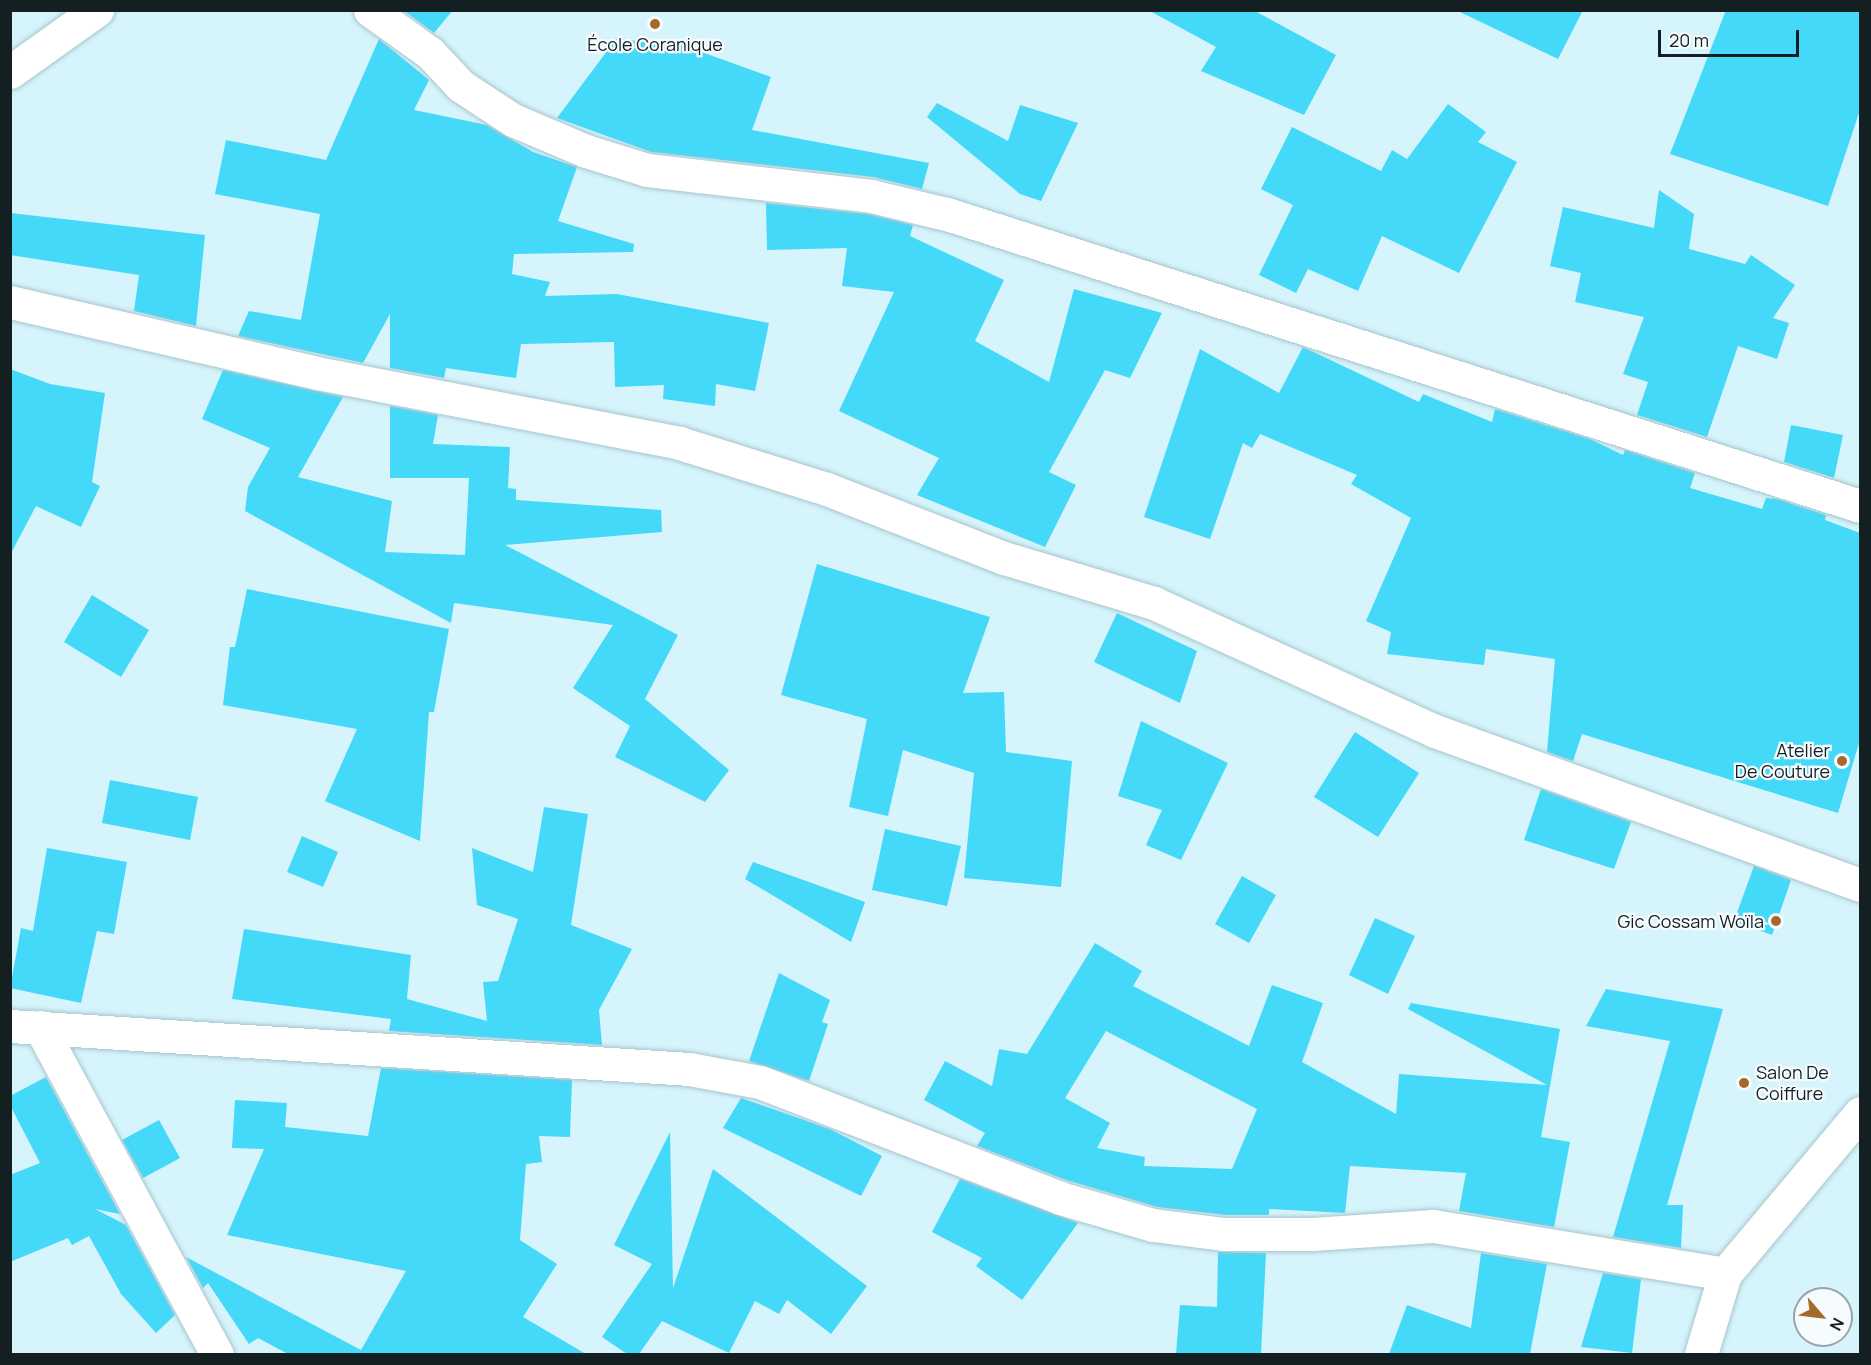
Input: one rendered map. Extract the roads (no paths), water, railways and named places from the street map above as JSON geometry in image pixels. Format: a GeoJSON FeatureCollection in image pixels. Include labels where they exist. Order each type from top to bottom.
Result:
{"type":"FeatureCollection","features":[{"type":"Feature","properties":{"kind":"street"},"geometry":{"type":"LineString","coordinates":[[10,72],[97,10]]}},
{"type":"Feature","properties":{"kind":"street"},"geometry":{"type":"LineString","coordinates":[[370,10],[430,53],[461,86],[513,120],[586,151],[647,170],[871,196],[950,214],[1860,506]]}},
{"type":"Feature","properties":{"kind":"street"},"geometry":{"type":"LineString","coordinates":[[10,302],[317,373],[680,443],[827,489],[1004,558],[1154,603],[1435,731],[1860,885]]}},
{"type":"Feature","properties":{"kind":"street"},"geometry":{"type":"LineString","coordinates":[[25,1027],[689,1069],[760,1082],[1060,1198],[1153,1225],[1224,1234],[1312,1234],[1432,1226],[1725,1275]]}},
{"type":"Feature","properties":{"kind":"street"},"geometry":{"type":"LineString","coordinates":[[25,1027],[217,1354]]}},
{"type":"Feature","properties":{"kind":"street"},"geometry":{"type":"LineString","coordinates":[[1701,1354],[1725,1275],[1860,1113]]}},
{"type":"Feature","properties":{"kind":"place","name":"École Coranique"},"geometry":{"type":"Point","coordinates":[655,24]}},
{"type":"Feature","properties":{"kind":"place","name":"Atelier De Couture"},"geometry":{"type":"Point","coordinates":[1842,761]}},
{"type":"Feature","properties":{"kind":"place","name":"Gic Cossam Woïla"},"geometry":{"type":"Point","coordinates":[1776,921]}},
{"type":"Feature","properties":{"kind":"place","name":"Salon De Coiffure"},"geometry":{"type":"Point","coordinates":[1744,1083]}}]}
